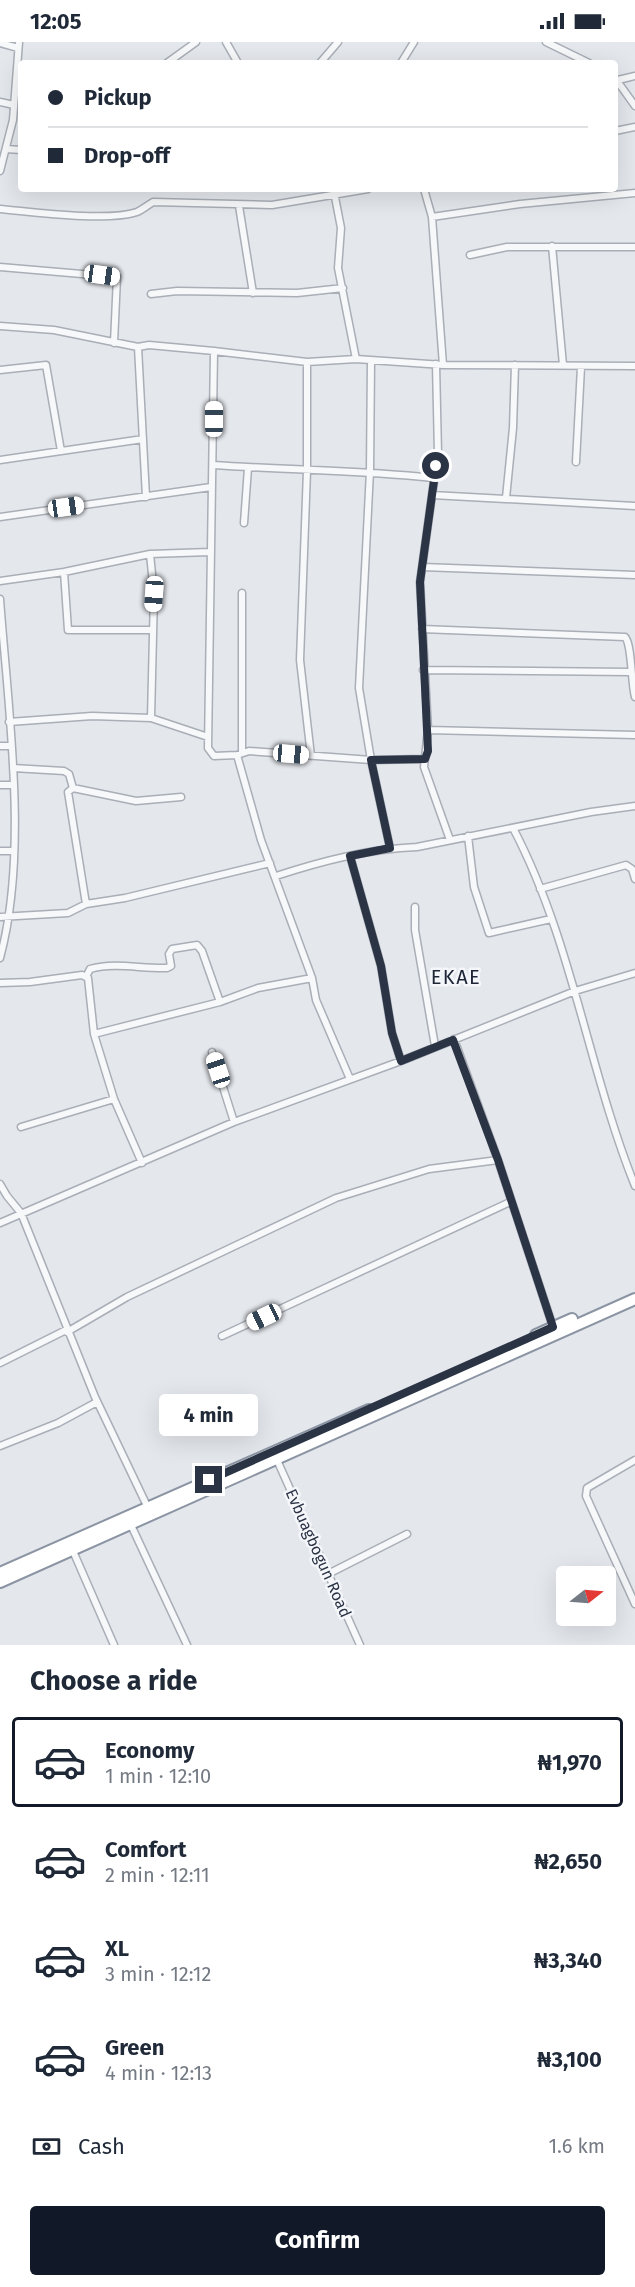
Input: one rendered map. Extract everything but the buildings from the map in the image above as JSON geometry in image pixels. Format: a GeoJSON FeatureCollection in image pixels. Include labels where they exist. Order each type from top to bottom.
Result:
{"type":"FeatureCollection","features":[{"type":"Feature","properties":{"kind":"highway"},"geometry":{"type":"LineString","coordinates":[[0,1582],[131,1525],[150,1511],[553,1327],[635,1292]]}},
{"type":"Feature","properties":{"kind":"highway"},"geometry":{"type":"LineString","coordinates":[[0,1573],[277,1460],[635,1299]]}},
{"type":"Feature","properties":{"kind":"street"},"geometry":{"type":"LineString","coordinates":[[171,60],[196,42]]}},
{"type":"Feature","properties":{"kind":"street"},"geometry":{"type":"LineString","coordinates":[[226,42],[236,60]]}},
{"type":"Feature","properties":{"kind":"street"},"geometry":{"type":"LineString","coordinates":[[323,60],[338,42]]}},
{"type":"Feature","properties":{"kind":"street"},"geometry":{"type":"LineString","coordinates":[[403,60],[414,42]]}},
{"type":"Feature","properties":{"kind":"street"},"geometry":{"type":"LineString","coordinates":[[546,42],[557,44],[584,60]]}},
{"type":"Feature","properties":{"kind":"street"},"geometry":{"type":"LineString","coordinates":[[0,43],[18,45],[17,100],[0,171]]}},
{"type":"Feature","properties":{"kind":"street"},"geometry":{"type":"LineString","coordinates":[[618,79],[635,76]]}},
{"type":"Feature","properties":{"kind":"street"},"geometry":{"type":"LineString","coordinates":[[618,80],[635,106]]}},
{"type":"Feature","properties":{"kind":"street"},"geometry":{"type":"LineString","coordinates":[[0,102],[17,100]]}},
{"type":"Feature","properties":{"kind":"street"},"geometry":{"type":"LineString","coordinates":[[618,130],[635,127]]}},
{"type":"Feature","properties":{"kind":"street"},"geometry":{"type":"LineString","coordinates":[[6,149],[18,150]]}},
{"type":"Feature","properties":{"kind":"street"},"geometry":{"type":"LineString","coordinates":[[0,209],[82,215],[137,212],[153,202],[167,201],[239,207],[272,205],[354,192]]}},
{"type":"Feature","properties":{"kind":"street"},"geometry":{"type":"LineString","coordinates":[[425,192],[432,217],[439,364],[438,454],[422,567],[423,670],[428,730],[425,759],[426,775],[450,840]]}},
{"type":"Feature","properties":{"kind":"street"},"geometry":{"type":"LineString","coordinates":[[432,217],[520,204],[635,193]]}},
{"type":"Feature","properties":{"kind":"street"},"geometry":{"type":"LineString","coordinates":[[335,196],[341,228],[338,268],[356,359]]}},
{"type":"Feature","properties":{"kind":"street"},"geometry":{"type":"LineString","coordinates":[[239,207],[253,293]]}},
{"type":"Feature","properties":{"kind":"street"},"geometry":{"type":"LineString","coordinates":[[552,246],[563,365]]}},
{"type":"Feature","properties":{"kind":"street"},"geometry":{"type":"LineString","coordinates":[[470,255],[507,247],[635,247]]}},
{"type":"Feature","properties":{"kind":"street"},"geometry":{"type":"LineString","coordinates":[[0,267],[117,277],[114,343]]}},
{"type":"Feature","properties":{"kind":"street"},"geometry":{"type":"LineString","coordinates":[[151,294],[177,291],[297,293],[343,288]]}},
{"type":"Feature","properties":{"kind":"street"},"geometry":{"type":"LineString","coordinates":[[0,326],[54,330],[138,347],[149,345],[307,362],[356,359],[439,364],[635,366]]}},
{"type":"Feature","properties":{"kind":"street"},"geometry":{"type":"LineString","coordinates":[[138,347],[146,497]]}},
{"type":"Feature","properties":{"kind":"street"},"geometry":{"type":"LineString","coordinates":[[214,351],[209,754],[214,756],[239,753],[371,760],[425,759]]}},
{"type":"Feature","properties":{"kind":"street"},"geometry":{"type":"LineString","coordinates":[[371,361],[370,471],[359,688],[371,760],[390,848]]}},
{"type":"Feature","properties":{"kind":"street"},"geometry":{"type":"LineString","coordinates":[[307,362],[307,471],[300,660],[311,756]]}},
{"type":"Feature","properties":{"kind":"street"},"geometry":{"type":"LineString","coordinates":[[0,370],[46,365],[61,451]]}},
{"type":"Feature","properties":{"kind":"street"},"geometry":{"type":"LineString","coordinates":[[506,498],[513,428],[515,365]]}},
{"type":"Feature","properties":{"kind":"street"},"geometry":{"type":"LineString","coordinates":[[576,462],[581,367]]}},
{"type":"Feature","properties":{"kind":"street"},"geometry":{"type":"LineString","coordinates":[[0,460],[143,439]]}},
{"type":"Feature","properties":{"kind":"street"},"geometry":{"type":"LineString","coordinates":[[213,465],[307,471],[370,471],[433,478]]}},
{"type":"Feature","properties":{"kind":"street"},"geometry":{"type":"LineString","coordinates":[[244,523],[248,468]]}},
{"type":"Feature","properties":{"kind":"street"},"geometry":{"type":"LineString","coordinates":[[0,517],[211,487]]}},
{"type":"Feature","properties":{"kind":"street"},"geometry":{"type":"LineString","coordinates":[[432,495],[635,506]]}},
{"type":"Feature","properties":{"kind":"street"},"geometry":{"type":"LineString","coordinates":[[0,581],[64,572],[150,554],[210,552]]}},
{"type":"Feature","properties":{"kind":"street"},"geometry":{"type":"LineString","coordinates":[[150,554],[154,594],[151,630],[151,718]]}},
{"type":"Feature","properties":{"kind":"street"},"geometry":{"type":"LineString","coordinates":[[422,567],[635,575]]}},
{"type":"Feature","properties":{"kind":"street"},"geometry":{"type":"LineString","coordinates":[[64,572],[68,630],[151,630]]}},
{"type":"Feature","properties":{"kind":"street"},"geometry":{"type":"LineString","coordinates":[[242,593],[239,753],[270,863],[312,978],[316,1000],[350,1079]]}},
{"type":"Feature","properties":{"kind":"street"},"geometry":{"type":"LineString","coordinates":[[0,599],[3,680],[13,768],[12,895],[0,958]]}},
{"type":"Feature","properties":{"kind":"street"},"geometry":{"type":"LineString","coordinates":[[422,629],[625,637],[630,643],[630,672],[635,697]]}},
{"type":"Feature","properties":{"kind":"street"},"geometry":{"type":"LineString","coordinates":[[423,670],[630,672]]}},
{"type":"Feature","properties":{"kind":"street"},"geometry":{"type":"LineString","coordinates":[[9,722],[92,716],[151,718],[208,737]]}},
{"type":"Feature","properties":{"kind":"street"},"geometry":{"type":"LineString","coordinates":[[428,730],[635,735]]}},
{"type":"Feature","properties":{"kind":"street"},"geometry":{"type":"LineString","coordinates":[[0,746],[10,746]]}},
{"type":"Feature","properties":{"kind":"street"},"geometry":{"type":"LineString","coordinates":[[13,768],[64,771],[69,774],[73,788]]}},
{"type":"Feature","properties":{"kind":"street"},"geometry":{"type":"LineString","coordinates":[[0,785],[13,785]]}},
{"type":"Feature","properties":{"kind":"street"},"geometry":{"type":"LineString","coordinates":[[73,788],[136,801],[181,797]]}},
{"type":"Feature","properties":{"kind":"street"},"geometry":{"type":"LineString","coordinates":[[73,788],[68,792],[67,798],[86,904]]}},
{"type":"Feature","properties":{"kind":"street"},"geometry":{"type":"LineString","coordinates":[[276,876],[390,848],[417,847],[635,806]]}},
{"type":"Feature","properties":{"kind":"street"},"geometry":{"type":"LineString","coordinates":[[513,828],[528,855],[551,919],[575,991],[612,1129],[635,1186]]}},
{"type":"Feature","properties":{"kind":"street"},"geometry":{"type":"LineString","coordinates":[[468,836],[474,887],[489,933],[551,919]]}},
{"type":"Feature","properties":{"kind":"street"},"geometry":{"type":"LineString","coordinates":[[0,851],[13,851]]}},
{"type":"Feature","properties":{"kind":"street"},"geometry":{"type":"LineString","coordinates":[[350,856],[381,966],[392,1033],[401,1061]]}},
{"type":"Feature","properties":{"kind":"street"},"geometry":{"type":"LineString","coordinates":[[0,916],[68,913],[86,904],[125,898],[270,863]]}},
{"type":"Feature","properties":{"kind":"street"},"geometry":{"type":"LineString","coordinates":[[540,888],[626,865],[632,869],[635,879]]}},
{"type":"Feature","properties":{"kind":"street"},"geometry":{"type":"LineString","coordinates":[[415,907],[415,930],[435,1046]]}},
{"type":"Feature","properties":{"kind":"street"},"geometry":{"type":"LineString","coordinates":[[86,977],[90,969],[97,967],[129,964],[167,968],[171,966],[169,954],[172,949],[197,945],[202,951],[220,1002]]}},
{"type":"Feature","properties":{"kind":"street"},"geometry":{"type":"LineString","coordinates":[[0,1223],[234,1122],[401,1061],[575,991],[635,973]]}},
{"type":"Feature","properties":{"kind":"street"},"geometry":{"type":"LineString","coordinates":[[0,983],[86,977]]}},
{"type":"Feature","properties":{"kind":"street"},"geometry":{"type":"LineString","coordinates":[[86,977],[90,983],[94,1034],[114,1099],[142,1163]]}},
{"type":"Feature","properties":{"kind":"street"},"geometry":{"type":"LineString","coordinates":[[94,1034],[220,1002],[258,988],[312,978]]}},
{"type":"Feature","properties":{"kind":"street"},"geometry":{"type":"LineString","coordinates":[[453,1040],[498,1160],[553,1327]]}},
{"type":"Feature","properties":{"kind":"street"},"geometry":{"type":"LineString","coordinates":[[212,1052],[234,1122]]}},
{"type":"Feature","properties":{"kind":"street"},"geometry":{"type":"LineString","coordinates":[[21,1127],[114,1099]]}},
{"type":"Feature","properties":{"kind":"street"},"geometry":{"type":"LineString","coordinates":[[0,1364],[127,1298],[336,1198],[429,1169],[498,1160]]}},
{"type":"Feature","properties":{"kind":"street"},"geometry":{"type":"LineString","coordinates":[[0,1184],[6,1196],[21,1213],[97,1402],[150,1511]]}},
{"type":"Feature","properties":{"kind":"street"},"geometry":{"type":"LineString","coordinates":[[222,1336],[510,1202]]}},
{"type":"Feature","properties":{"kind":"street"},"geometry":{"type":"LineString","coordinates":[[0,1446],[57,1423],[97,1402]]}},
{"type":"Feature","properties":{"kind":"street","name":"Evbuagbogun Road"},"geometry":{"type":"LineString","coordinates":[[277,1460],[360,1645]]}},
{"type":"Feature","properties":{"kind":"street"},"geometry":{"type":"LineString","coordinates":[[635,1460],[587,1488],[586,1496],[635,1604]]}},
{"type":"Feature","properties":{"kind":"street"},"geometry":{"type":"LineString","coordinates":[[131,1525],[187,1645]]}},
{"type":"Feature","properties":{"kind":"street"},"geometry":{"type":"LineString","coordinates":[[328,1574],[407,1534]]}},
{"type":"Feature","properties":{"kind":"street"},"geometry":{"type":"LineString","coordinates":[[73,1551],[114,1645]]}},
{"type":"Feature","properties":{"kind":"district","name":"EKAE"},"geometry":{"type":"Point","coordinates":[456,977]}},
{"type":"Feature","properties":{"kind":"route"},"geometry":{"type":"LineString","coordinates":[[209,1480],[462,1370],[553,1327],[498,1160],[453,1040],[401,1061],[392,1033],[381,966],[350,856],[390,848],[371,760],[425,759],[428,751],[420,582],[436,466]]}}]}
